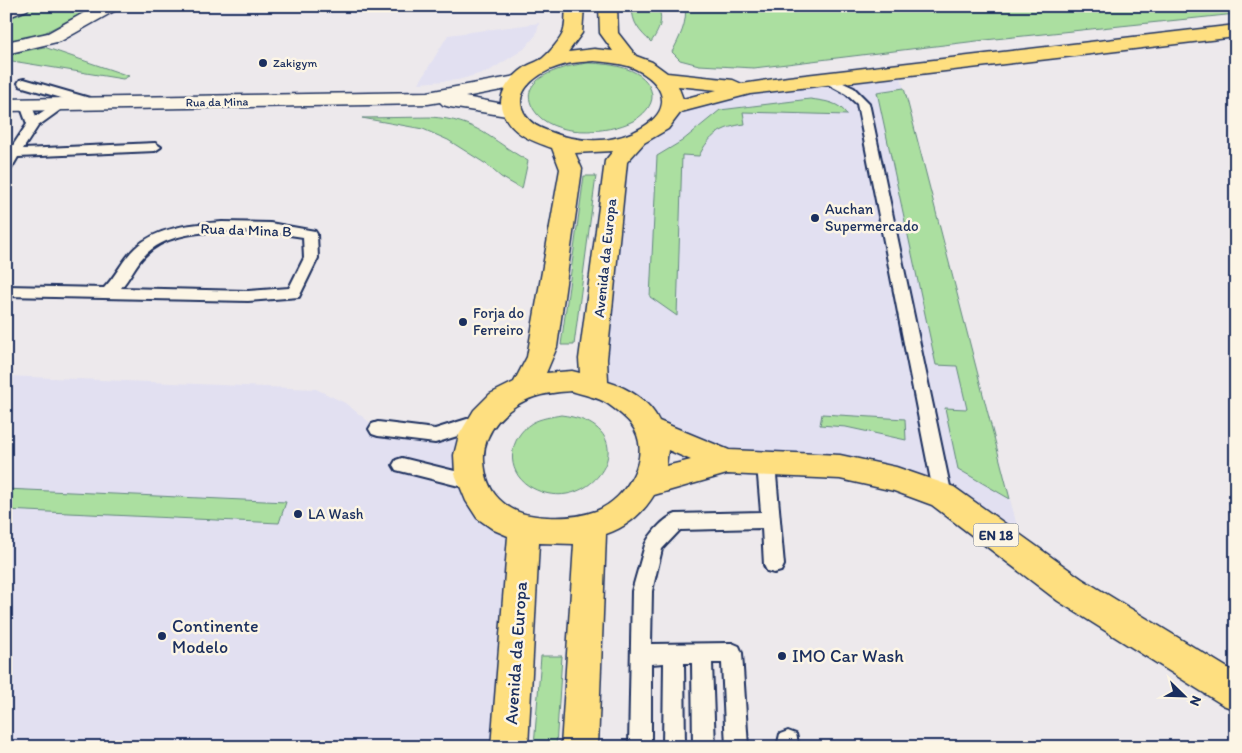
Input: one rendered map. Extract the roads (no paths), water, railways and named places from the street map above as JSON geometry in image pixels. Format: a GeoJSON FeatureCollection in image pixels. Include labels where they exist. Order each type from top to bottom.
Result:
{"type":"FeatureCollection","features":[{"type":"Feature","properties":{"kind":"main road"},"geometry":{"type":"LineString","coordinates":[[6,13],[21,6]]}},
{"type":"Feature","properties":{"kind":"main road"},"geometry":{"type":"LineString","coordinates":[[6,48],[54,37],[110,6]]}},
{"type":"Feature","properties":{"kind":"main road"},"geometry":{"type":"LineString","coordinates":[[551,62],[573,33],[575,6]]}},
{"type":"Feature","properties":{"kind":"main road"},"geometry":{"type":"LineString","coordinates":[[608,6],[609,32],[628,59]]}},
{"type":"Feature","properties":{"kind":"main road"},"geometry":{"type":"LineString","coordinates":[[671,108],[750,88],[1236,31]]}},
{"type":"Feature","properties":{"kind":"main road"},"geometry":{"type":"LineString","coordinates":[[594,55],[628,59],[644,65],[662,78],[672,91],[673,102],[669,114],[655,129],[620,144],[593,147],[561,144],[528,131],[516,119],[510,104],[512,91],[527,73],[551,62],[572,57],[594,55]]}},
{"type":"Feature","properties":{"kind":"main road"},"geometry":{"type":"LineString","coordinates":[[662,78],[750,88]]}},
{"type":"Feature","properties":{"kind":"main road"},"geometry":{"type":"LineString","coordinates":[[428,98],[521,81]]}},
{"type":"Feature","properties":{"kind":"main road"},"geometry":{"type":"LineString","coordinates":[[428,98],[513,111]]}},
{"type":"Feature","properties":{"kind":"main road","name":"Rua da Mina"},"geometry":{"type":"LineString","coordinates":[[16,105],[428,98]]}},
{"type":"Feature","properties":{"kind":"main road","name":"Avenida da Europa"},"geometry":{"type":"LineString","coordinates":[[594,385],[593,359],[616,161],[637,138]]}},
{"type":"Feature","properties":{"kind":"main road"},"geometry":{"type":"LineString","coordinates":[[525,388],[544,347],[571,169],[561,144]]}},
{"type":"Feature","properties":{"kind":"main road"},"geometry":{"type":"LineString","coordinates":[[556,382],[594,385],[611,391],[626,400],[644,420],[650,430],[654,447],[654,466],[647,484],[634,502],[615,518],[591,528],[558,533],[524,529],[506,521],[491,511],[480,498],[471,482],[467,460],[469,446],[480,422],[500,402],[525,388],[556,382]]}},
{"type":"Feature","properties":{"kind":"main road","name":"EN 18"},"geometry":{"type":"LineString","coordinates":[[650,430],[727,462]]}},
{"type":"Feature","properties":{"kind":"main road","name":"EN 18"},"geometry":{"type":"LineString","coordinates":[[647,484],[727,462],[840,467],[896,480],[943,496],[1070,590],[1236,693]]}},
{"type":"Feature","properties":{"kind":"main road"},"geometry":{"type":"LineString","coordinates":[[579,747],[591,528]]}},
{"type":"Feature","properties":{"kind":"main road","name":"Avenida da Europa"},"geometry":{"type":"LineString","coordinates":[[509,747],[524,529]]}},
{"type":"Feature","properties":{"kind":"lane"},"geometry":{"type":"LineString","coordinates":[[826,79],[850,91],[863,103],[911,331],[943,496]]}},
{"type":"Feature","properties":{"kind":"lane"},"geometry":{"type":"LineString","coordinates":[[24,83],[96,104]]}},
{"type":"Feature","properties":{"kind":"lane"},"geometry":{"type":"LineString","coordinates":[[16,105],[33,124]]}},
{"type":"Feature","properties":{"kind":"lane"},"geometry":{"type":"LineString","coordinates":[[6,166],[33,124],[61,105]]}},
{"type":"Feature","properties":{"kind":"lane"},"geometry":{"type":"LineString","coordinates":[[14,153],[155,147]]}},
{"type":"Feature","properties":{"kind":"lane","name":"Rua da Mina B"},"geometry":{"type":"LineString","coordinates":[[6,291],[248,296],[294,293],[311,258],[310,234],[288,229],[248,227],[192,228],[155,241],[140,251],[122,278],[108,293]]}},
{"type":"Feature","properties":{"kind":"lane"},"geometry":{"type":"LineString","coordinates":[[378,429],[434,436],[480,422]]}},
{"type":"Feature","properties":{"kind":"lane"},"geometry":{"type":"LineString","coordinates":[[766,464],[774,565]]}},
{"type":"Feature","properties":{"kind":"lane"},"geometry":{"type":"LineString","coordinates":[[402,465],[471,482]]}},
{"type":"Feature","properties":{"kind":"lane"},"geometry":{"type":"LineString","coordinates":[[640,747],[642,591],[654,545],[676,522],[771,520]]}},
{"type":"Feature","properties":{"kind":"lane"},"geometry":{"type":"LineString","coordinates":[[641,654],[732,654],[737,747]]}},
{"type":"Feature","properties":{"kind":"lane"},"geometry":{"type":"LineString","coordinates":[[674,654],[674,747]]}},
{"type":"Feature","properties":{"kind":"lane"},"geometry":{"type":"LineString","coordinates":[[702,654],[704,747]]}},
{"type":"Feature","properties":{"kind":"place","name":"Zakigym"},"geometry":{"type":"Point","coordinates":[263,63]}},
{"type":"Feature","properties":{"kind":"place","name":"Auchan Supermercado"},"geometry":{"type":"Point","coordinates":[815,218]}},
{"type":"Feature","properties":{"kind":"place","name":"Forja do Ferreiro"},"geometry":{"type":"Point","coordinates":[463,322]}},
{"type":"Feature","properties":{"kind":"place","name":"LA Wash"},"geometry":{"type":"Point","coordinates":[298,514]}},
{"type":"Feature","properties":{"kind":"place","name":"Continente Modelo"},"geometry":{"type":"Point","coordinates":[162,636]}},
{"type":"Feature","properties":{"kind":"place","name":"IMO Car Wash"},"geometry":{"type":"Point","coordinates":[782,656]}}]}
